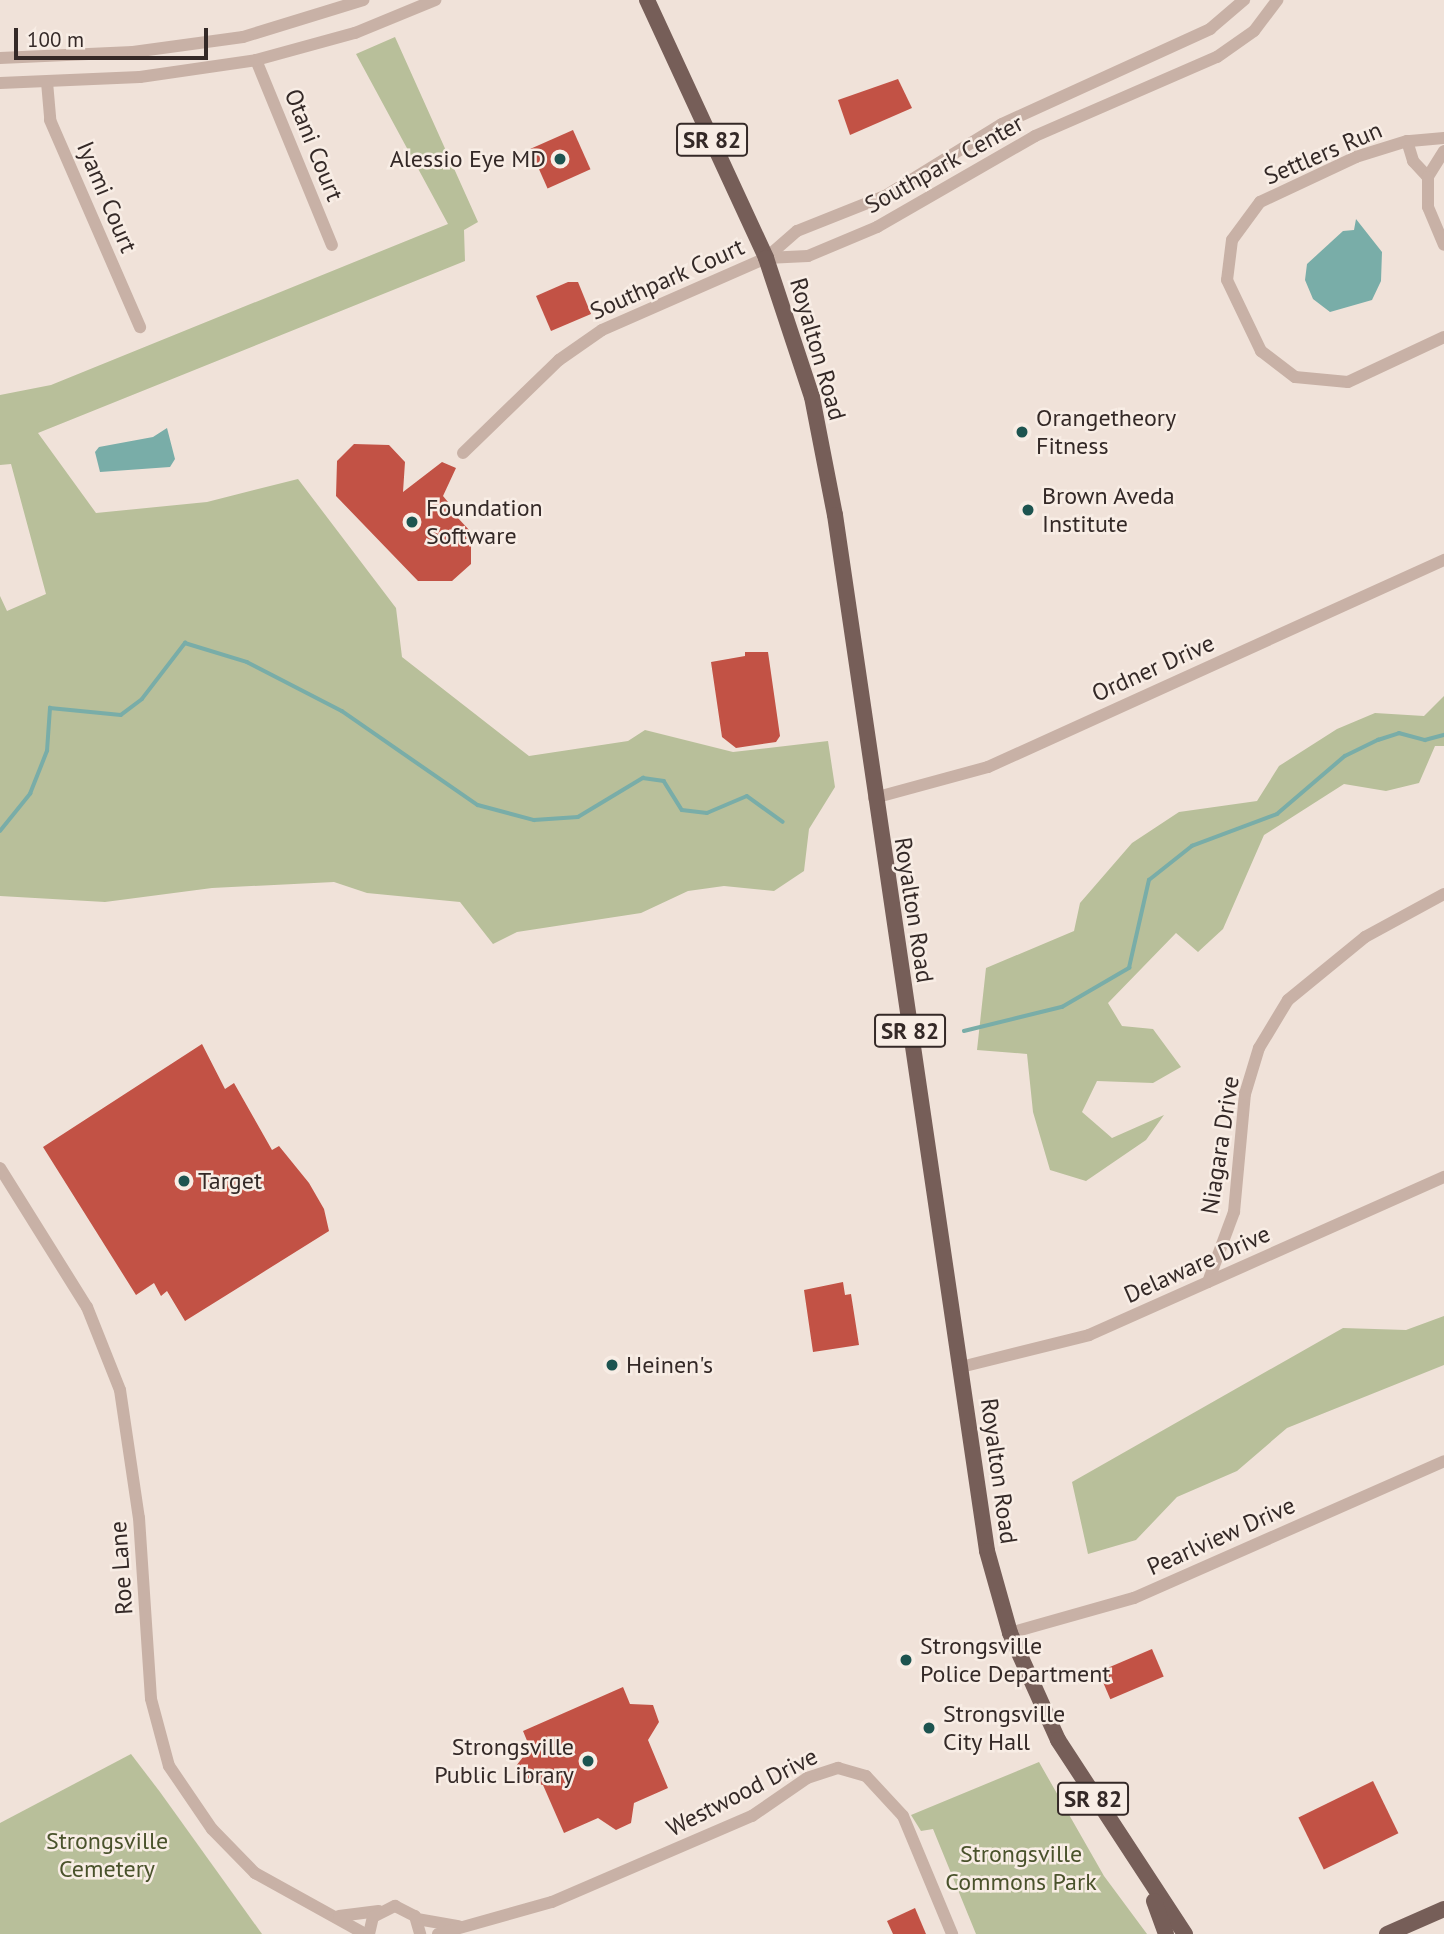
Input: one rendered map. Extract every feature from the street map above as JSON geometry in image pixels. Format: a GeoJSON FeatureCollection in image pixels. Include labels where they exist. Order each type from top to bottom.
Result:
{"type":"FeatureCollection","features":[{"type":"Feature","properties":{"kind":"main road","name":"Royalton Road"},"geometry":{"type":"LineString","coordinates":[[647,0],[766,258],[812,397],[835,515],[874,798],[987,1551],[1010,1633],[1058,1740],[1147,1883],[1185,1934]]}},
{"type":"Feature","properties":{"kind":"main road"},"geometry":{"type":"LineString","coordinates":[[1147,1883],[1166,1934]]}},
{"type":"Feature","properties":{"kind":"main road"},"geometry":{"type":"LineString","coordinates":[[1387,1934],[1444,1909]]}},
{"type":"Feature","properties":{"kind":"street"},"geometry":{"type":"LineString","coordinates":[[0,58],[133,52],[243,37],[363,0]]}},
{"type":"Feature","properties":{"kind":"street"},"geometry":{"type":"LineString","coordinates":[[0,83],[140,77],[256,60],[355,33],[435,0]]}},
{"type":"Feature","properties":{"kind":"street","name":"Southpark Center"},"geometry":{"type":"LineString","coordinates":[[766,258],[797,231],[885,196],[996,127],[1203,33],[1244,0]]}},
{"type":"Feature","properties":{"kind":"street","name":"Southpark Center"},"geometry":{"type":"LineString","coordinates":[[766,258],[808,256],[869,231],[1035,136],[1225,53],[1254,31],[1277,0]]}},
{"type":"Feature","properties":{"kind":"street","name":"Otani Court"},"geometry":{"type":"LineString","coordinates":[[256,60],[332,245]]}},
{"type":"Feature","properties":{"kind":"street","name":"Iyami Court"},"geometry":{"type":"LineString","coordinates":[[47,82],[50,120],[140,327]]}},
{"type":"Feature","properties":{"kind":"street","name":"Settlers Run"},"geometry":{"type":"LineString","coordinates":[[1444,138],[1407,141],[1356,157],[1260,202],[1232,240],[1227,280],[1261,351],[1295,377],[1348,382],[1444,337]]}},
{"type":"Feature","properties":{"kind":"street"},"geometry":{"type":"LineString","coordinates":[[1407,141],[1413,161],[1428,177]]}},
{"type":"Feature","properties":{"kind":"street"},"geometry":{"type":"LineString","coordinates":[[1444,151],[1428,177],[1428,207],[1444,246]]}},
{"type":"Feature","properties":{"kind":"street","name":"Southpark Court"},"geometry":{"type":"LineString","coordinates":[[463,453],[593,335],[766,258]]}},
{"type":"Feature","properties":{"kind":"street","name":"Ordner Drive"},"geometry":{"type":"LineString","coordinates":[[874,798],[988,767],[1444,560]]}},
{"type":"Feature","properties":{"kind":"street","name":"Niagara Drive"},"geometry":{"type":"LineString","coordinates":[[1208,1282],[1234,1212],[1245,1094],[1259,1048],[1288,1000],[1365,937],[1444,894]]}},
{"type":"Feature","properties":{"kind":"street","name":"Roe Lane"},"geometry":{"type":"LineString","coordinates":[[0,1168],[87,1307],[120,1390],[139,1518],[151,1699],[169,1766],[212,1829],[255,1873],[367,1934]]}},
{"type":"Feature","properties":{"kind":"street","name":"Delaware Drive"},"geometry":{"type":"LineString","coordinates":[[961,1367],[1089,1335],[1444,1177]]}},
{"type":"Feature","properties":{"kind":"street","name":"Pearlview Drive"},"geometry":{"type":"LineString","coordinates":[[1010,1633],[1134,1598],[1444,1461]]}},
{"type":"Feature","properties":{"kind":"street","name":"Westwood Drive"},"geometry":{"type":"LineString","coordinates":[[438,1934],[531,1911],[752,1816],[807,1778],[838,1768],[866,1776],[903,1816],[952,1934]]}},
{"type":"Feature","properties":{"kind":"street","name":"Westwood Drive"},"geometry":{"type":"LineString","coordinates":[[380,1911],[403,1907],[417,1919],[466,1926]]}},
{"type":"Feature","properties":{"kind":"street"},"geometry":{"type":"LineString","coordinates":[[335,1916],[380,1911]]}},
{"type":"Feature","properties":{"kind":"street"},"geometry":{"type":"LineString","coordinates":[[367,1934],[380,1911]]}},
{"type":"Feature","properties":{"kind":"street"},"geometry":{"type":"LineString","coordinates":[[417,1919],[420,1934]]}},
{"type":"Feature","properties":{"kind":"green space"},"geometry":{"type":"Polygon","coordinates":[[[395,37],[478,222],[464,230],[465,261],[38,433],[96,513],[207,502],[298,479],[396,608],[402,657],[529,756],[628,741],[645,730],[733,752],[828,741],[835,787],[809,829],[804,871],[774,891],[724,886],[688,891],[641,913],[517,932],[493,944],[460,902],[367,893],[334,882],[212,888],[105,902],[0,896],[0,596],[7,611],[46,594],[11,464],[0,465],[0,395],[51,385],[448,224],[356,54],[395,37]]]}},
{"type":"Feature","properties":{"kind":"green space"},"geometry":{"type":"Polygon","coordinates":[[[1444,696],[1444,746],[1435,746],[1419,783],[1386,791],[1344,784],[1264,835],[1223,929],[1198,952],[1176,933],[1108,1003],[1122,1026],[1153,1029],[1181,1067],[1153,1083],[1097,1081],[1082,1112],[1112,1138],[1164,1115],[1146,1140],[1086,1181],[1050,1170],[1033,1112],[1027,1054],[977,1050],[986,968],[1074,931],[1080,903],[1132,843],[1179,812],[1257,801],[1279,766],[1337,729],[1375,713],[1424,716],[1444,696]]]}},
{"type":"Feature","properties":{"kind":"green space"},"geometry":{"type":"Polygon","coordinates":[[[1444,1316],[1444,1365],[1287,1428],[1237,1471],[1177,1497],[1136,1540],[1088,1554],[1072,1482],[1343,1328],[1406,1330],[1444,1316]]]}},
{"type":"Feature","properties":{"kind":"green space","name":"Strongsville Cemetery"},"geometry":{"type":"Polygon","coordinates":[[[131,1754],[262,1934],[0,1934],[0,1823],[131,1754]]]}},
{"type":"Feature","properties":{"kind":"green space","name":"Strongsville Commons Park"},"geometry":{"type":"Polygon","coordinates":[[[1039,1762],[1104,1876],[1147,1934],[976,1934],[933,1829],[921,1831],[911,1815],[1039,1762]]]}},
{"type":"Feature","properties":{"kind":"water"},"geometry":{"type":"Polygon","coordinates":[[[1356,219],[1382,252],[1381,281],[1372,300],[1330,312],[1313,299],[1305,280],[1307,264],[1343,231],[1354,230],[1356,219]]]}},
{"type":"Feature","properties":{"kind":"water"},"geometry":{"type":"Polygon","coordinates":[[[167,428],[175,459],[170,467],[100,472],[95,452],[99,447],[153,437],[167,428]]]}},
{"type":"Feature","properties":{"kind":"building"},"geometry":{"type":"Polygon","coordinates":[[[898,79],[912,108],[850,135],[838,100],[898,79]]]}},
{"type":"Feature","properties":{"kind":"building","name":"Alessio Eye MD"},"geometry":{"type":"Polygon","coordinates":[[[573,130],[590,169],[548,188],[530,149],[573,130]]]}},
{"type":"Feature","properties":{"kind":"building"},"geometry":{"type":"Polygon","coordinates":[[[568,282],[578,282],[591,314],[551,331],[536,296],[568,282]]]}},
{"type":"Feature","properties":{"kind":"building","name":"Foundation Software"},"geometry":{"type":"Polygon","coordinates":[[[354,444],[389,445],[405,462],[403,492],[442,462],[456,468],[443,496],[448,502],[443,502],[471,532],[471,564],[452,581],[418,581],[336,496],[337,461],[354,444]]]}},
{"type":"Feature","properties":{"kind":"building"},"geometry":{"type":"Polygon","coordinates":[[[745,652],[768,652],[780,736],[776,742],[736,748],[722,737],[711,662],[745,656],[745,652]]]}},
{"type":"Feature","properties":{"kind":"building","name":"Target"},"geometry":{"type":"Polygon","coordinates":[[[202,1044],[225,1089],[234,1083],[272,1150],[279,1146],[309,1183],[324,1209],[329,1231],[185,1321],[167,1291],[161,1296],[154,1283],[136,1295],[43,1147],[202,1044]]]}},
{"type":"Feature","properties":{"kind":"building"},"geometry":{"type":"Polygon","coordinates":[[[843,1282],[845,1295],[851,1294],[859,1345],[813,1352],[804,1290],[843,1282]]]}},
{"type":"Feature","properties":{"kind":"building"},"geometry":{"type":"Polygon","coordinates":[[[1152,1649],[1164,1677],[1110,1699],[1099,1672],[1152,1649]]]}},
{"type":"Feature","properties":{"kind":"building","name":"Strongsville Public Library"},"geometry":{"type":"Polygon","coordinates":[[[623,1687],[630,1704],[653,1705],[659,1722],[648,1740],[668,1788],[634,1803],[631,1823],[616,1830],[598,1818],[564,1833],[543,1785],[523,1781],[516,1766],[530,1748],[523,1731],[623,1687]]]}},
{"type":"Feature","properties":{"kind":"building"},"geometry":{"type":"Polygon","coordinates":[[[1373,1781],[1398,1833],[1324,1870],[1298,1817],[1373,1781]]]}},
{"type":"Feature","properties":{"kind":"building"},"geometry":{"type":"Polygon","coordinates":[[[915,1908],[926,1934],[893,1934],[887,1921],[915,1908]]]}},
{"type":"Feature","properties":{"kind":"waterway"},"geometry":{"type":"LineString","coordinates":[[0,831],[30,794],[47,751],[50,708],[121,715],[142,699],[185,643],[247,662],[342,711],[478,805],[534,820],[578,817],[643,778],[664,781],[682,810],[707,813],[747,796],[783,822]]}},
{"type":"Feature","properties":{"kind":"waterway"},"geometry":{"type":"LineString","coordinates":[[964,1031],[1062,1007],[1129,968],[1149,880],[1192,846],[1277,814],[1345,756],[1378,740],[1399,733],[1425,740],[1444,735]]}},
{"type":"Feature","properties":{"kind":"place","name":"Alessio Eye MD"},"geometry":{"type":"Point","coordinates":[560,159]}},
{"type":"Feature","properties":{"kind":"place","name":"Orangetheory Fitness"},"geometry":{"type":"Point","coordinates":[1022,432]}},
{"type":"Feature","properties":{"kind":"place","name":"Brown Aveda Institute"},"geometry":{"type":"Point","coordinates":[1028,510]}},
{"type":"Feature","properties":{"kind":"place","name":"Foundation Software"},"geometry":{"type":"Point","coordinates":[412,522]}},
{"type":"Feature","properties":{"kind":"place","name":"Target"},"geometry":{"type":"Point","coordinates":[184,1181]}},
{"type":"Feature","properties":{"kind":"place","name":"Heinen's"},"geometry":{"type":"Point","coordinates":[612,1365]}},
{"type":"Feature","properties":{"kind":"place","name":"Strongsville Police Department"},"geometry":{"type":"Point","coordinates":[906,1660]}},
{"type":"Feature","properties":{"kind":"place","name":"Strongsville City Hall"},"geometry":{"type":"Point","coordinates":[929,1728]}},
{"type":"Feature","properties":{"kind":"place","name":"Strongsville Public Library"},"geometry":{"type":"Point","coordinates":[588,1761]}}]}
